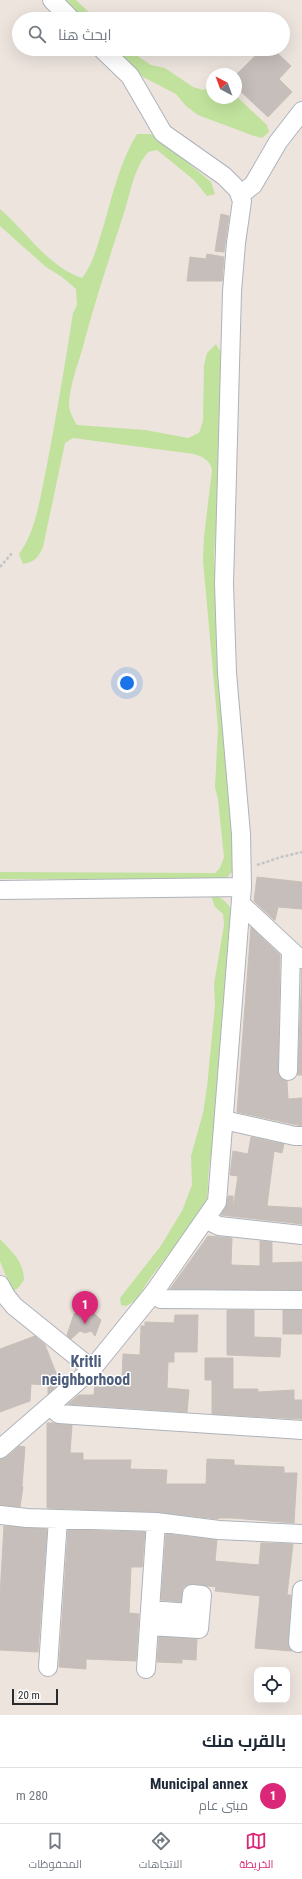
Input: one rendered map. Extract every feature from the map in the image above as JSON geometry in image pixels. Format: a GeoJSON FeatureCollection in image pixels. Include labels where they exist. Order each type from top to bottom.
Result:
{"type":"FeatureCollection","features":[{"type":"Feature","properties":{"kind":"street"},"geometry":{"type":"LineString","coordinates":[[52,0],[65,12]]}},
{"type":"Feature","properties":{"kind":"street"},"geometry":{"type":"LineString","coordinates":[[2,1443],[50,1406],[92,1369],[153,1294],[205,1220],[217,1202],[224,1120],[242,887],[240,827],[227,673],[224,584],[231,312],[236,243],[242,207],[240,195],[234,186],[224,176],[163,133],[130,76],[109,56]]}},
{"type":"Feature","properties":{"kind":"street"},"geometry":{"type":"LineString","coordinates":[[240,195],[253,185],[278,142],[302,111]]}},
{"type":"Feature","properties":{"kind":"street"},"geometry":{"type":"LineString","coordinates":[[0,890],[242,887]]}},
{"type":"Feature","properties":{"kind":"street"},"geometry":{"type":"LineString","coordinates":[[242,887],[297,961],[288,1071]]}},
{"type":"Feature","properties":{"kind":"street"},"geometry":{"type":"LineString","coordinates":[[224,1120],[295,1136],[302,1136]]}},
{"type":"Feature","properties":{"kind":"street"},"geometry":{"type":"LineString","coordinates":[[205,1220],[219,1226],[302,1235]]}},
{"type":"Feature","properties":{"kind":"street"},"geometry":{"type":"LineString","coordinates":[[0,1285],[14,1306],[92,1369]]}},
{"type":"Feature","properties":{"kind":"street"},"geometry":{"type":"LineString","coordinates":[[153,1294],[162,1299],[302,1300]]}},
{"type":"Feature","properties":{"kind":"street"},"geometry":{"type":"LineString","coordinates":[[50,1406],[59,1414],[302,1430]]}},
{"type":"Feature","properties":{"kind":"street"},"geometry":{"type":"LineString","coordinates":[[0,1515],[27,1518],[156,1522],[220,1530],[302,1534]]}},
{"type":"Feature","properties":{"kind":"street"},"geometry":{"type":"LineString","coordinates":[[48,1667],[58,1519]]}},
{"type":"Feature","properties":{"kind":"street"},"geometry":{"type":"LineString","coordinates":[[146,1669],[156,1522]]}},
{"type":"Feature","properties":{"kind":"street"},"geometry":{"type":"LineString","coordinates":[[298,1643],[302,1590]]}},
{"type":"Feature","properties":{"kind":"path"},"geometry":{"type":"LineString","coordinates":[[0,567],[13,552]]}},
{"type":"Feature","properties":{"kind":"path"},"geometry":{"type":"LineString","coordinates":[[242,887],[281,857],[302,852]]}},
{"type":"Feature","properties":{"kind":"green space"},"geometry":{"type":"Polygon","coordinates":[[[62,0],[76,0],[89,12],[75,12],[62,0]]]}},
{"type":"Feature","properties":{"kind":"green space"},"geometry":{"type":"Polygon","coordinates":[[[121,56],[138,56],[151,65],[165,68],[193,87],[203,90],[206,89],[206,104],[242,104],[242,102],[267,125],[269,132],[262,138],[198,115],[186,106],[176,94],[143,77],[121,56]]]}},
{"type":"Feature","properties":{"kind":"green space"},"geometry":{"type":"Polygon","coordinates":[[[137,134],[151,134],[170,148],[211,182],[215,194],[207,196],[194,180],[157,150],[148,152],[143,159],[133,181],[97,299],[72,383],[69,406],[77,425],[145,430],[188,438],[199,433],[203,421],[204,365],[207,353],[216,344],[222,354],[219,481],[214,556],[234,869],[226,879],[0,879],[0,872],[215,873],[220,868],[224,857],[218,799],[215,787],[218,728],[203,560],[204,537],[212,470],[208,461],[194,454],[73,438],[65,443],[43,547],[33,561],[27,563],[23,564],[19,554],[30,535],[39,503],[57,411],[73,313],[77,305],[76,289],[62,277],[46,267],[0,226],[0,209],[48,257],[70,273],[82,278],[93,258],[126,154],[137,134]]]}},
{"type":"Feature","properties":{"kind":"green space"},"geometry":{"type":"Polygon","coordinates":[[[215,895],[227,904],[235,917],[206,1206],[151,1277],[135,1301],[126,1306],[121,1305],[120,1298],[160,1247],[182,1211],[192,1185],[191,1156],[203,1113],[207,1087],[215,1005],[214,984],[224,925],[223,914],[215,907],[211,896],[215,895]]]}},
{"type":"Feature","properties":{"kind":"green space"},"geometry":{"type":"Polygon","coordinates":[[[0,1239],[13,1253],[22,1267],[24,1280],[18,1288],[12,1292],[0,1261],[0,1239]]]}},
{"type":"Feature","properties":{"kind":"building"},"geometry":{"type":"Polygon","coordinates":[[[255,56],[280,56],[291,66],[279,79],[292,92],[268,117],[242,93],[242,69],[255,56]]]}},
{"type":"Feature","properties":{"kind":"building"},"geometry":{"type":"Polygon","coordinates":[[[221,214],[229,216],[224,252],[215,251],[221,214]]]}},
{"type":"Feature","properties":{"kind":"building"},"geometry":{"type":"Polygon","coordinates":[[[207,254],[224,257],[222,281],[187,281],[190,257],[206,259],[207,254]]]}},
{"type":"Feature","properties":{"kind":"building"},"geometry":{"type":"Polygon","coordinates":[[[257,877],[302,882],[302,909],[278,907],[274,920],[254,901],[257,877]]]}},
{"type":"Feature","properties":{"kind":"building"},"geometry":{"type":"Polygon","coordinates":[[[251,927],[280,955],[278,1071],[279,1076],[287,1081],[288,1099],[302,1098],[302,1126],[237,1112],[251,927]]]}},
{"type":"Feature","properties":{"kind":"building"},"geometry":{"type":"Polygon","coordinates":[[[302,969],[302,1075],[297,1075],[298,1071],[302,969]]]}},
{"type":"Feature","properties":{"kind":"building"},"geometry":{"type":"Polygon","coordinates":[[[251,1137],[284,1144],[282,1153],[274,1151],[267,1206],[302,1208],[302,1224],[221,1215],[227,1203],[228,1196],[233,1196],[233,1209],[238,1176],[230,1175],[233,1151],[248,1154],[251,1137]]]}},
{"type":"Feature","properties":{"kind":"building"},"geometry":{"type":"Polygon","coordinates":[[[208,1236],[232,1238],[231,1265],[260,1266],[260,1241],[272,1242],[272,1263],[302,1262],[302,1290],[170,1289],[208,1236]]]}},
{"type":"Feature","properties":{"kind":"building"},"geometry":{"type":"Polygon","coordinates":[[[227,1310],[254,1310],[254,1337],[281,1338],[280,1357],[227,1355],[227,1310]]]}},
{"type":"Feature","properties":{"kind":"building"},"geometry":{"type":"Polygon","coordinates":[[[283,1310],[302,1310],[302,1334],[283,1334],[283,1310]]]}},
{"type":"Feature","properties":{"kind":"building"},"geometry":{"type":"Polygon","coordinates":[[[85,1311],[95,1314],[101,1320],[95,1336],[91,1331],[85,1333],[80,1331],[71,1339],[67,1335],[74,1314],[85,1311]]]}},
{"type":"Feature","properties":{"kind":"building"},"geometry":{"type":"Polygon","coordinates":[[[175,1315],[198,1315],[197,1352],[174,1352],[174,1362],[168,1362],[167,1388],[189,1390],[187,1412],[68,1404],[79,1395],[94,1395],[95,1381],[99,1377],[122,1378],[123,1354],[140,1355],[141,1326],[145,1326],[145,1322],[174,1323],[175,1315]]]}},
{"type":"Feature","properties":{"kind":"building"},"geometry":{"type":"Polygon","coordinates":[[[35,1336],[45,1345],[60,1383],[48,1394],[48,1385],[31,1384],[30,1401],[0,1412],[0,1349],[35,1336]]]}},
{"type":"Feature","properties":{"kind":"building"},"geometry":{"type":"Polygon","coordinates":[[[205,1358],[233,1358],[233,1389],[258,1389],[258,1392],[294,1390],[294,1400],[302,1400],[302,1419],[212,1414],[212,1380],[205,1380],[205,1358]]]}},
{"type":"Feature","properties":{"kind":"building"},"geometry":{"type":"Polygon","coordinates":[[[47,1423],[72,1425],[70,1453],[83,1453],[83,1460],[131,1460],[130,1469],[167,1470],[166,1484],[206,1484],[207,1459],[234,1460],[234,1465],[284,1467],[284,1473],[297,1473],[294,1523],[232,1518],[218,1519],[156,1512],[47,1508],[47,1423]]]}},
{"type":"Feature","properties":{"kind":"building"},"geometry":{"type":"Polygon","coordinates":[[[19,1446],[25,1447],[23,1487],[20,1507],[0,1505],[0,1459],[7,1457],[19,1446]]]}},
{"type":"Feature","properties":{"kind":"building"},"geometry":{"type":"Polygon","coordinates":[[[4,1526],[47,1529],[38,1652],[0,1650],[0,1595],[4,1526]]]}},
{"type":"Feature","properties":{"kind":"building"},"geometry":{"type":"Polygon","coordinates":[[[68,1530],[145,1532],[142,1567],[131,1567],[129,1613],[139,1614],[136,1661],[86,1659],[86,1669],[59,1667],[68,1530]]]}},
{"type":"Feature","properties":{"kind":"building"},"geometry":{"type":"Polygon","coordinates":[[[166,1534],[217,1540],[215,1561],[259,1565],[261,1543],[293,1544],[287,1595],[291,1595],[288,1642],[292,1651],[255,1648],[260,1596],[215,1591],[216,1587],[193,1584],[187,1585],[183,1588],[181,1602],[161,1600],[166,1534]]]}},
{"type":"Feature","properties":{"kind":"building"},"geometry":{"type":"Polygon","coordinates":[[[159,1637],[197,1639],[196,1660],[182,1659],[182,1663],[157,1662],[159,1637]]]}},
{"type":"Feature","properties":{"kind":"place","name":"Municipal annex"},"geometry":{"type":"Point","coordinates":[85,1324]}},
{"type":"Feature","properties":{"kind":"district","name":"Kritli neighborhood"},"geometry":{"type":"Point","coordinates":[86,1370]}}]}
